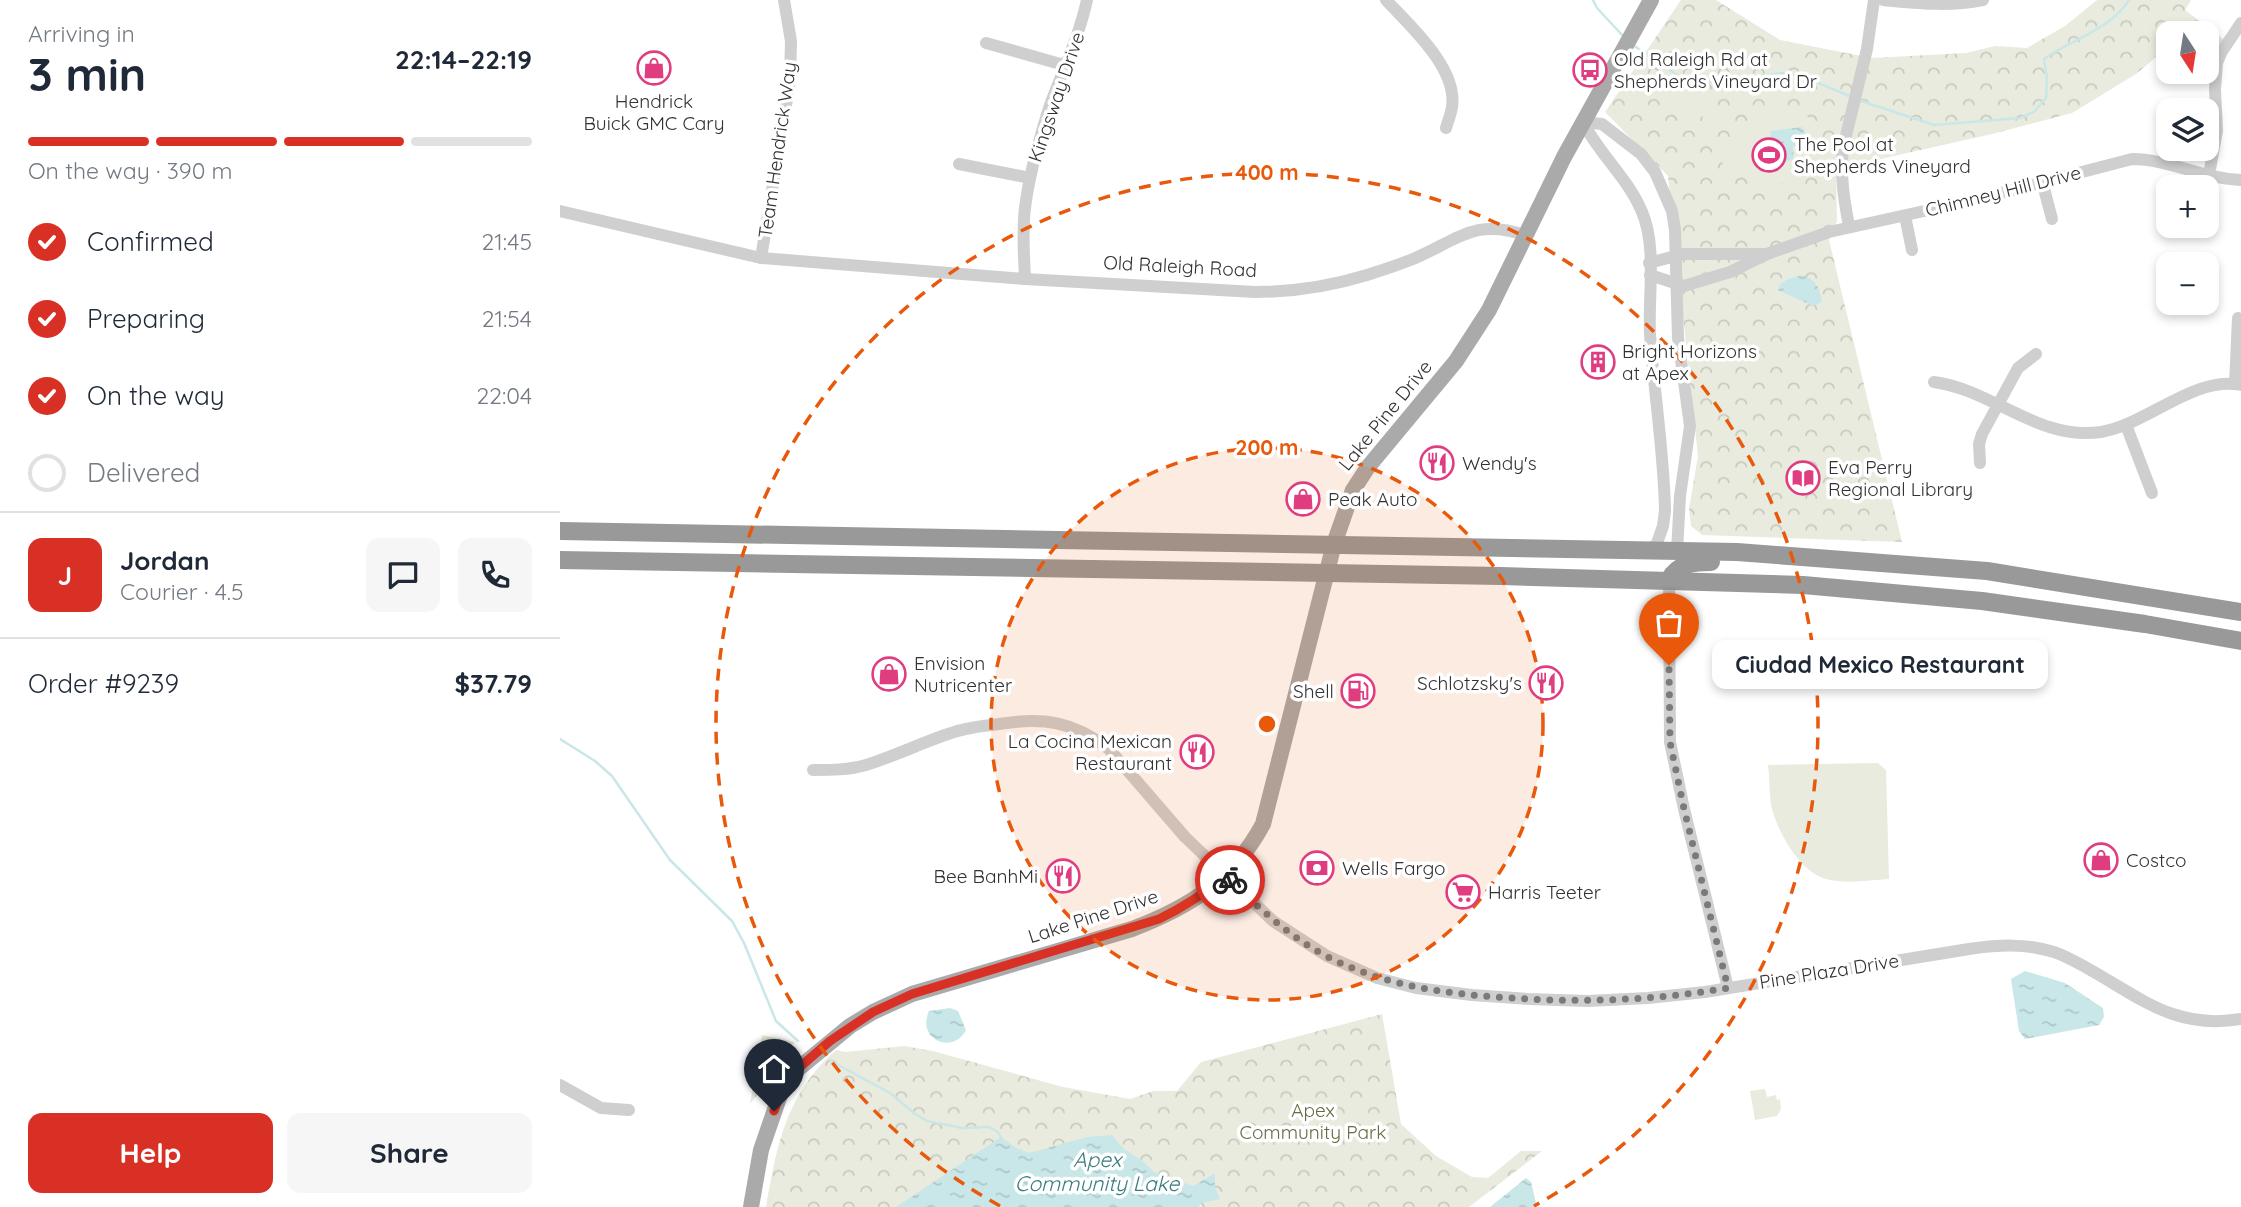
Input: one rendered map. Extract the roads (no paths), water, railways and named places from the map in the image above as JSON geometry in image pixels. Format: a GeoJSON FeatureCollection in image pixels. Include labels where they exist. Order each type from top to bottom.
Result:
{"type":"FeatureCollection","features":[{"type":"Feature","properties":{"kind":"highway"},"geometry":{"type":"LineString","coordinates":[[560,531],[1737,552],[1987,571],[2241,612]]}},
{"type":"Feature","properties":{"kind":"highway"},"geometry":{"type":"LineString","coordinates":[[1555,578],[1569,570],[1660,567],[1675,559],[1678,551]]}},
{"type":"Feature","properties":{"kind":"highway"},"geometry":{"type":"LineString","coordinates":[[1669,580],[1677,569],[1687,563],[1822,559]]}},
{"type":"Feature","properties":{"kind":"highway"},"geometry":{"type":"LineString","coordinates":[[560,560],[1327,573],[1803,585],[1982,601],[2145,624],[2241,642]]}},
{"type":"Feature","properties":{"kind":"main road"},"geometry":{"type":"LineString","coordinates":[[1525,235],[1583,122],[1651,0]]}},
{"type":"Feature","properties":{"kind":"main road","name":"Lake Pine Drive"},"geometry":{"type":"LineString","coordinates":[[751,1207],[761,1150],[780,1095],[793,1073],[850,1026],[912,994],[1159,919],[1204,894],[1225,876],[1253,842],[1263,824],[1334,544],[1356,484],[1456,361],[1489,310],[1525,235]]}},
{"type":"Feature","properties":{"kind":"street","name":"Team Hendrick Way"},"geometry":{"type":"LineString","coordinates":[[761,258],[790,81],[791,41],[784,0]]}},
{"type":"Feature","properties":{"kind":"street","name":"Kingsway Drive"},"geometry":{"type":"LineString","coordinates":[[1025,279],[1025,210],[1030,178],[1039,141],[1064,65],[1076,40],[1087,0]]}},
{"type":"Feature","properties":{"kind":"street"},"geometry":{"type":"LineString","coordinates":[[1386,0],[1429,47],[1443,69],[1452,96],[1446,128]]}},
{"type":"Feature","properties":{"kind":"street"},"geometry":{"type":"LineString","coordinates":[[1849,226],[1841,163],[1867,49],[1874,0]]}},
{"type":"Feature","properties":{"kind":"street"},"geometry":{"type":"LineString","coordinates":[[1883,0],[1935,5],[1983,0]]}},
{"type":"Feature","properties":{"kind":"street"},"geometry":{"type":"LineString","coordinates":[[2209,175],[2217,131],[2217,63],[2221,52],[2241,23]]}},
{"type":"Feature","properties":{"kind":"street"},"geometry":{"type":"LineString","coordinates":[[986,44],[1064,65]]}},
{"type":"Feature","properties":{"kind":"street"},"geometry":{"type":"LineString","coordinates":[[1583,122],[1602,124],[1647,160],[1672,211],[1678,338],[1690,426],[1680,496],[1678,551]]}},
{"type":"Feature","properties":{"kind":"street"},"geometry":{"type":"LineString","coordinates":[[1583,122],[1595,145],[1628,185],[1642,212],[1649,240],[1651,352],[1664,472],[1665,511],[1656,546],[1645,550]]}},
{"type":"Feature","properties":{"kind":"street","name":"Chimney Hill Drive"},"geometry":{"type":"LineString","coordinates":[[1676,285],[1684,286],[1730,272],[1767,254],[1849,226],[1905,216],[2132,159],[2146,159],[2209,175]]}},
{"type":"Feature","properties":{"kind":"street"},"geometry":{"type":"LineString","coordinates":[[959,164],[1030,178]]}},
{"type":"Feature","properties":{"kind":"street","name":"Chimney Hill Drive"},"geometry":{"type":"LineString","coordinates":[[2219,177],[2241,180]]}},
{"type":"Feature","properties":{"kind":"street"},"geometry":{"type":"LineString","coordinates":[[2042,181],[2052,219]]}},
{"type":"Feature","properties":{"kind":"street","name":"Old Raleigh Road"},"geometry":{"type":"LineString","coordinates":[[560,211],[761,258],[1025,279],[1275,292],[1363,276],[1414,258],[1465,233],[1485,228],[1505,228],[1525,235]]}},
{"type":"Feature","properties":{"kind":"street"},"geometry":{"type":"LineString","coordinates":[[1905,216],[1912,250]]}},
{"type":"Feature","properties":{"kind":"street","name":"Chimney Hill Drive"},"geometry":{"type":"LineString","coordinates":[[1649,269],[1676,254],[1767,254]]}},
{"type":"Feature","properties":{"kind":"street"},"geometry":{"type":"LineString","coordinates":[[1649,269],[1676,285]]}},
{"type":"Feature","properties":{"kind":"street"},"geometry":{"type":"LineString","coordinates":[[1934,382],[1973,391],[2040,425],[2063,431],[2099,432],[2126,425],[2193,392],[2238,384],[2238,318]]}},
{"type":"Feature","properties":{"kind":"street"},"geometry":{"type":"LineString","coordinates":[[1980,463],[1979,444],[1982,434],[2018,368],[2036,354]]}},
{"type":"Feature","properties":{"kind":"street"},"geometry":{"type":"LineString","coordinates":[[2126,425],[2152,493]]}},
{"type":"Feature","properties":{"kind":"street"},"geometry":{"type":"LineString","coordinates":[[1669,580],[1670,742],[1728,988]]}},
{"type":"Feature","properties":{"kind":"street","name":"Pine Plaza Drive"},"geometry":{"type":"LineString","coordinates":[[813,770],[844,769],[867,764],[966,729],[1026,720],[1062,724],[1086,734],[1109,749],[1185,837],[1266,915],[1326,956],[1359,971],[1416,988],[1483,996],[1588,1001],[1648,999],[2011,944],[2040,948],[2064,956],[2169,1014],[2204,1021],[2241,1019]]}},
{"type":"Feature","properties":{"kind":"street"},"geometry":{"type":"LineString","coordinates":[[560,1085],[601,1108],[629,1110]]}},
{"type":"Feature","properties":{"kind":"water"},"geometry":{"type":"Polygon","coordinates":[[[1802,127],[1808,140],[1793,147],[1794,160],[1766,163],[1762,153],[1772,147],[1770,131],[1802,127]]]}},
{"type":"Feature","properties":{"kind":"water"},"geometry":{"type":"Polygon","coordinates":[[[1803,275],[1817,285],[1822,302],[1813,306],[1778,290],[1780,284],[1788,279],[1803,275]]]}},
{"type":"Feature","properties":{"kind":"water"},"geometry":{"type":"Polygon","coordinates":[[[2025,971],[2065,983],[2103,1008],[2104,1017],[2099,1025],[2025,1039],[2019,1031],[2011,979],[2025,971]]]}},
{"type":"Feature","properties":{"kind":"water"},"geometry":{"type":"Polygon","coordinates":[[[950,1008],[958,1011],[966,1030],[960,1038],[945,1043],[932,1036],[927,1030],[926,1021],[929,1011],[950,1008]]]}},
{"type":"Feature","properties":{"kind":"water","name":"Apex Community Lake"},"geometry":{"type":"Polygon","coordinates":[[[1112,1135],[1124,1149],[1154,1172],[1193,1186],[1215,1173],[1215,1187],[1220,1199],[1201,1203],[1198,1207],[896,1207],[1001,1137],[1029,1153],[1087,1137],[1112,1135]]]}},
{"type":"Feature","properties":{"kind":"water"},"geometry":{"type":"Polygon","coordinates":[[[1526,1178],[1531,1182],[1537,1207],[1490,1207],[1526,1178]]]}},
{"type":"Feature","properties":{"kind":"waterway"},"geometry":{"type":"LineString","coordinates":[[1593,0],[1623,36]]}},
{"type":"Feature","properties":{"kind":"waterway"},"geometry":{"type":"LineString","coordinates":[[1858,100],[1934,125],[2020,118],[2034,112],[2046,98],[2044,59],[2112,19],[2129,0]]}},
{"type":"Feature","properties":{"kind":"waterway"},"geometry":{"type":"LineString","coordinates":[[1633,45],[1677,75],[1700,84],[1782,73],[1804,77],[1852,97]]}},
{"type":"Feature","properties":{"kind":"waterway"},"geometry":{"type":"LineString","coordinates":[[560,739],[595,761],[612,776],[670,860],[732,921],[744,943],[776,1021],[798,1041]]}},
{"type":"Feature","properties":{"kind":"waterway"},"geometry":{"type":"LineString","coordinates":[[831,1061],[890,1093],[927,1121],[962,1128],[989,1127],[998,1132],[1002,1139]]}},
{"type":"Feature","properties":{"kind":"place","name":"Hendrick Buick GMC Cary"},"geometry":{"type":"Point","coordinates":[654,68]}},
{"type":"Feature","properties":{"kind":"place","name":"Old Raleigh Rd at Shepherds Vineyard Dr"},"geometry":{"type":"Point","coordinates":[1590,70]}},
{"type":"Feature","properties":{"kind":"place","name":"The Pool at Shepherds Vineyard"},"geometry":{"type":"Point","coordinates":[1769,155]}},
{"type":"Feature","properties":{"kind":"place","name":"Bright Horizons at Apex"},"geometry":{"type":"Point","coordinates":[1598,362]}},
{"type":"Feature","properties":{"kind":"place","name":"Wendy's"},"geometry":{"type":"Point","coordinates":[1437,463]}},
{"type":"Feature","properties":{"kind":"place","name":"Eva Perry Regional Library"},"geometry":{"type":"Point","coordinates":[1803,478]}},
{"type":"Feature","properties":{"kind":"place","name":"Peak Auto"},"geometry":{"type":"Point","coordinates":[1303,499]}},
{"type":"Feature","properties":{"kind":"place","name":"Ciudad Mexico Restaurant"},"geometry":{"type":"Point","coordinates":[1669,665]}},
{"type":"Feature","properties":{"kind":"place","name":"Envision Nutricenter"},"geometry":{"type":"Point","coordinates":[889,674]}},
{"type":"Feature","properties":{"kind":"place","name":"Schlotzsky's"},"geometry":{"type":"Point","coordinates":[1546,683]}},
{"type":"Feature","properties":{"kind":"place","name":"Shell"},"geometry":{"type":"Point","coordinates":[1358,691]}},
{"type":"Feature","properties":{"kind":"place","name":"La Cocina Mexican Restaurant"},"geometry":{"type":"Point","coordinates":[1197,752]}},
{"type":"Feature","properties":{"kind":"place","name":"Costco"},"geometry":{"type":"Point","coordinates":[2101,860]}},
{"type":"Feature","properties":{"kind":"place","name":"Wells Fargo"},"geometry":{"type":"Point","coordinates":[1317,868]}},
{"type":"Feature","properties":{"kind":"place","name":"Bee BanhMi"},"geometry":{"type":"Point","coordinates":[1063,876]}},
{"type":"Feature","properties":{"kind":"place","name":"Harris Teeter"},"geometry":{"type":"Point","coordinates":[1463,892]}},
{"type":"Feature","properties":{"kind":"park label","name":"Apex Community Park"},"geometry":{"type":"Point","coordinates":[1313,1121]}}]}
